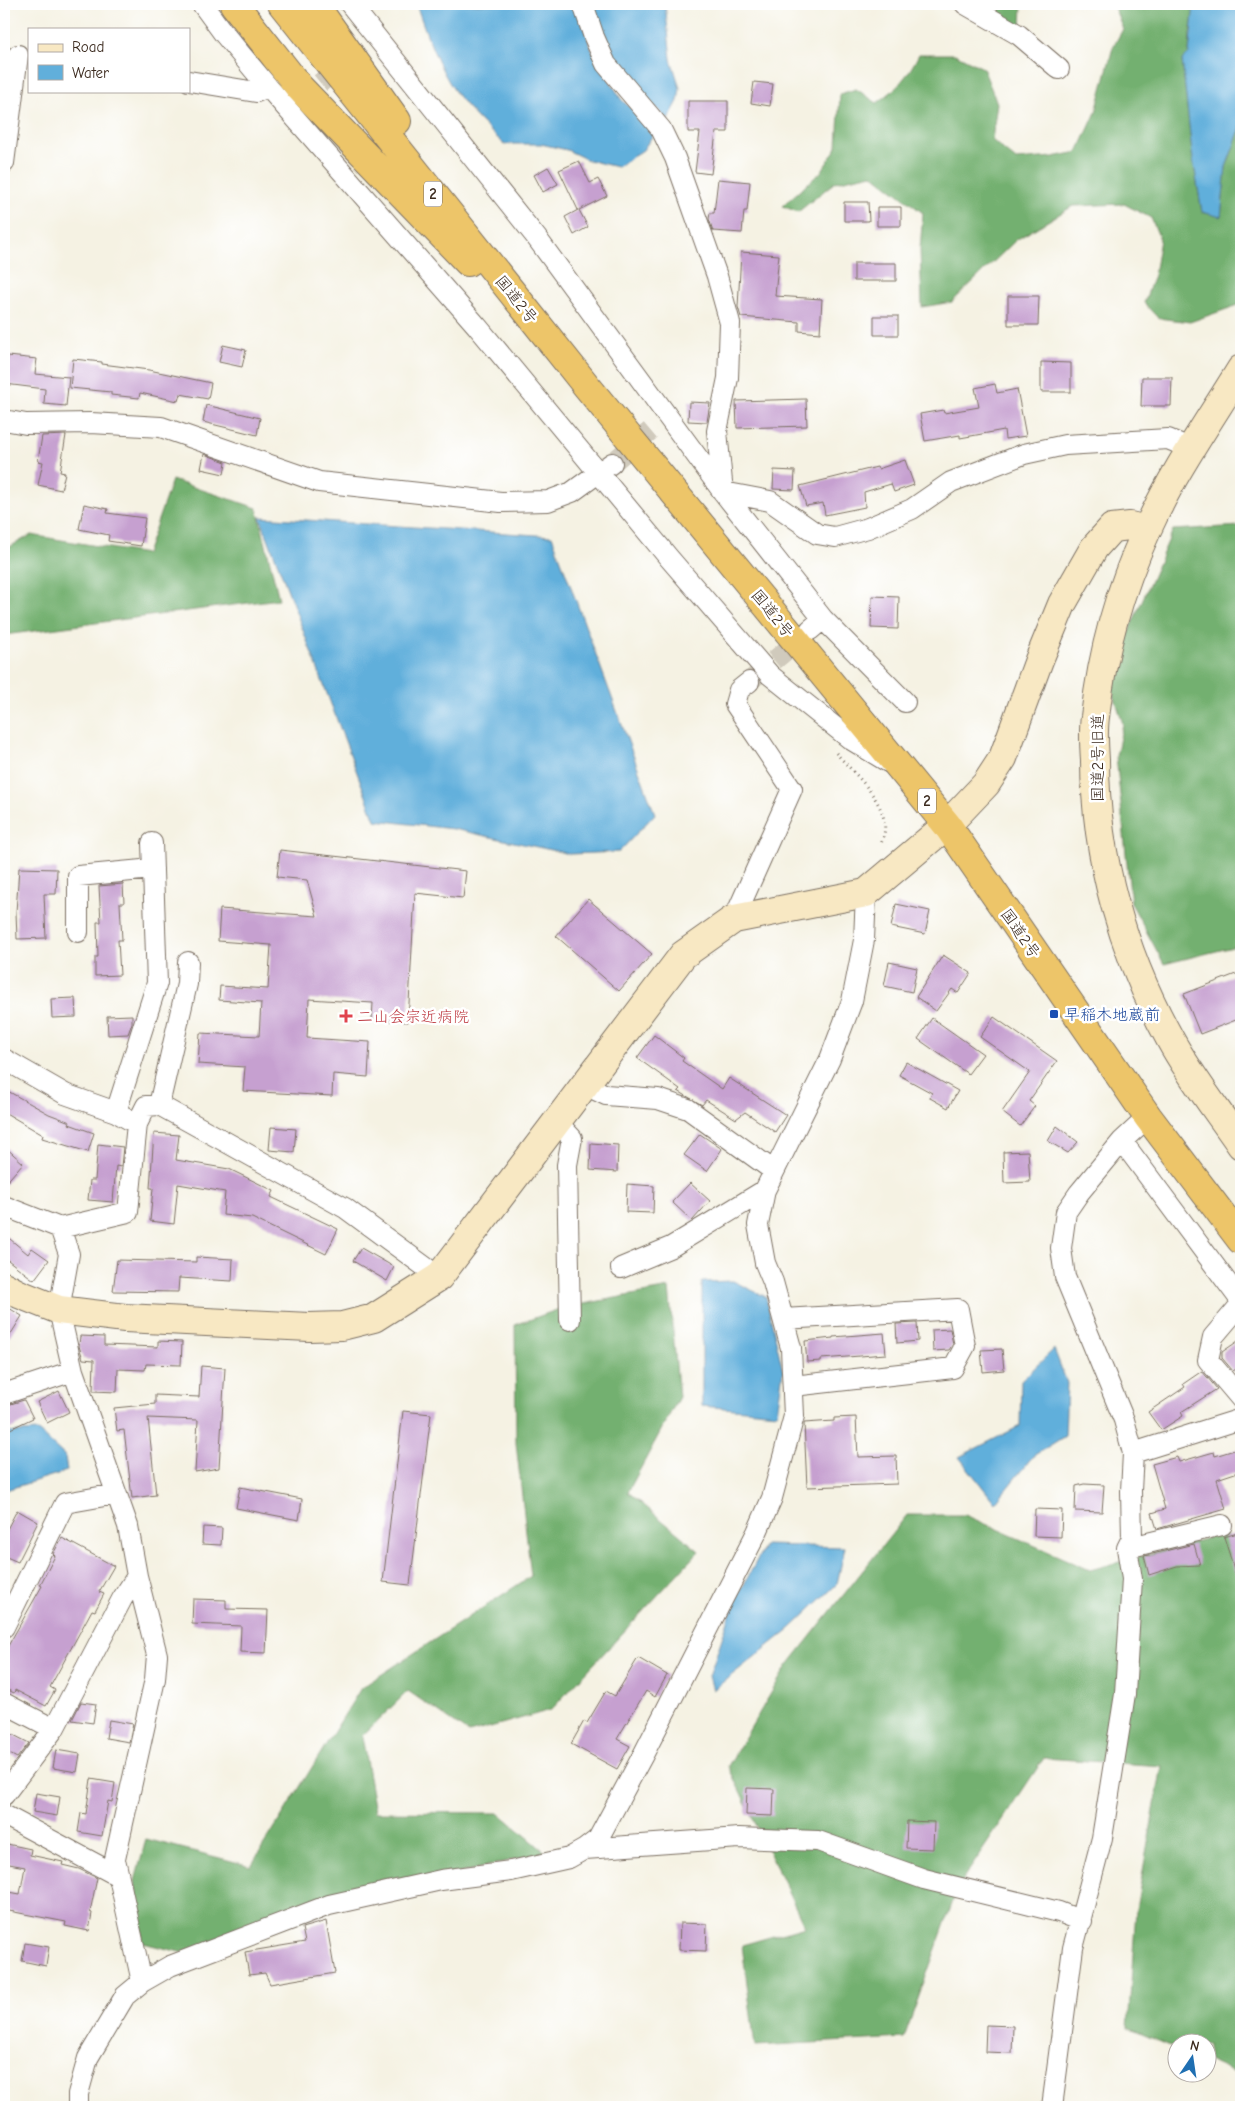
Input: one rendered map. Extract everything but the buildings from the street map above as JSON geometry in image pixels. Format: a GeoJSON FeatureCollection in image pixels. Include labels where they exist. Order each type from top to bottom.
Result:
{"type":"FeatureCollection","features":[{"type":"Feature","properties":{"kind":"highway"},"geometry":{"type":"LineString","coordinates":[[234,4],[300,88],[585,384]]}},
{"type":"Feature","properties":{"kind":"highway","name":"国道2号"},"geometry":{"type":"LineString","coordinates":[[282,4],[585,384],[947,825],[1148,1117],[1241,1240]]}},
{"type":"Feature","properties":{"kind":"highway"},"geometry":{"type":"LineString","coordinates":[[314,4],[431,169],[446,209]]}},
{"type":"Feature","properties":{"kind":"street"},"geometry":{"type":"LineString","coordinates":[[202,4],[268,87],[292,105],[477,326],[605,467],[669,558],[770,675],[850,739],[901,769]]}},
{"type":"Feature","properties":{"kind":"street"},"geometry":{"type":"LineString","coordinates":[[350,4],[371,42],[536,237],[662,421],[723,492],[817,624],[905,702]]}},
{"type":"Feature","properties":{"kind":"street"},"geometry":{"type":"LineString","coordinates":[[584,4],[594,37],[606,64],[661,129],[675,158],[717,276],[730,323],[728,378],[717,431],[723,492]]}},
{"type":"Feature","properties":{"kind":"street"},"geometry":{"type":"LineString","coordinates":[[965,4],[1019,35],[1059,69]]}},
{"type":"Feature","properties":{"kind":"street"},"geometry":{"type":"LineString","coordinates":[[4,163],[17,55]]}},
{"type":"Feature","properties":{"kind":"street"},"geometry":{"type":"LineString","coordinates":[[190,82],[256,92],[268,87]]}},
{"type":"Feature","properties":{"kind":"street","name":"国道2号旧道"},"geometry":{"type":"LineString","coordinates":[[1241,369],[1192,449],[1147,530],[1114,616],[1094,719],[1094,774],[1098,830],[1109,887],[1129,949],[1151,1002],[1170,1040],[1241,1145]]}},
{"type":"Feature","properties":{"kind":"street"},"geometry":{"type":"LineString","coordinates":[[4,420],[26,424],[91,423],[162,427],[319,482],[501,502],[548,501],[572,492],[605,467]]}},
{"type":"Feature","properties":{"kind":"street"},"geometry":{"type":"LineString","coordinates":[[723,492],[770,501],[817,534],[835,537],[868,528],[912,509],[951,482],[1024,454],[1065,445],[1168,439],[1192,449]]}},
{"type":"Feature","properties":{"kind":"street"},"geometry":{"type":"LineString","coordinates":[[4,1286],[58,1310],[125,1318],[310,1327],[342,1326],[374,1318],[439,1277],[683,956],[734,919],[866,893],[947,825],[986,784],[1003,758],[1062,604],[1094,548],[1112,528],[1130,526],[1147,530]]}},
{"type":"Feature","properties":{"kind":"street"},"geometry":{"type":"LineString","coordinates":[[734,919],[792,788],[734,704],[739,690],[749,682]]}},
{"type":"Feature","properties":{"kind":"street"},"geometry":{"type":"LineString","coordinates":[[116,1112],[156,983],[152,843]]}},
{"type":"Feature","properties":{"kind":"street"},"geometry":{"type":"LineString","coordinates":[[78,932],[78,876],[153,868]]}},
{"type":"Feature","properties":{"kind":"street"},"geometry":{"type":"LineString","coordinates":[[78,2107],[78,2094],[88,2058],[125,1996],[142,1982],[170,1966],[329,1905],[441,1880],[511,1871],[569,1858],[585,1850],[598,1838],[757,1532],[772,1498],[791,1432],[794,1416],[791,1348],[773,1282],[765,1263],[758,1225],[765,1190],[830,1059],[852,1001],[864,940],[866,893]]}},
{"type":"Feature","properties":{"kind":"street"},"geometry":{"type":"LineString","coordinates":[[159,1105],[187,984],[188,962]]}},
{"type":"Feature","properties":{"kind":"street"},"geometry":{"type":"LineString","coordinates":[[4,1059],[65,1094],[116,1112],[137,1124]]}},
{"type":"Feature","properties":{"kind":"street"},"geometry":{"type":"LineString","coordinates":[[585,1085],[606,1095],[658,1099],[688,1109],[774,1171]]}},
{"type":"Feature","properties":{"kind":"street"},"geometry":{"type":"LineString","coordinates":[[4,1206],[60,1228],[128,1212],[137,1124],[146,1106],[159,1105],[345,1208],[439,1277]]}},
{"type":"Feature","properties":{"kind":"street"},"geometry":{"type":"LineString","coordinates":[[1052,2107],[1073,1948],[1082,1920],[1102,1838],[1125,1694],[1132,1579],[1127,1548],[1132,1538],[1131,1491],[1133,1453],[1124,1420],[1065,1277],[1061,1248],[1066,1212],[1079,1193],[1122,1141],[1148,1117]]}},
{"type":"Feature","properties":{"kind":"street"},"geometry":{"type":"LineString","coordinates":[[557,1122],[572,1138],[567,1165],[570,1320]]}},
{"type":"Feature","properties":{"kind":"street"},"geometry":{"type":"LineString","coordinates":[[1122,1141],[1241,1302],[1213,1337],[1208,1360],[1241,1399]]}},
{"type":"Feature","properties":{"kind":"street"},"geometry":{"type":"LineString","coordinates":[[621,1268],[671,1247],[765,1190]]}},
{"type":"Feature","properties":{"kind":"street"},"geometry":{"type":"LineString","coordinates":[[60,1228],[69,1254],[58,1310],[73,1371],[128,1526],[137,1576],[157,1655],[155,1679],[115,1859],[142,1982]]}},
{"type":"Feature","properties":{"kind":"street"},"geometry":{"type":"LineString","coordinates":[[783,1319],[958,1308],[965,1346],[953,1368],[793,1386]]}},
{"type":"Feature","properties":{"kind":"street"},"geometry":{"type":"LineString","coordinates":[[4,1394],[73,1371]]}},
{"type":"Feature","properties":{"kind":"street"},"geometry":{"type":"LineString","coordinates":[[1133,1453],[1241,1419]]}},
{"type":"Feature","properties":{"kind":"street"},"geometry":{"type":"LineString","coordinates":[[4,1627],[65,1503],[116,1494]]}},
{"type":"Feature","properties":{"kind":"street"},"geometry":{"type":"LineString","coordinates":[[1127,1548],[1222,1525]]}},
{"type":"Feature","properties":{"kind":"street"},"geometry":{"type":"LineString","coordinates":[[4,1795],[54,1729],[122,1599],[137,1576]]}},
{"type":"Feature","properties":{"kind":"street"},"geometry":{"type":"LineString","coordinates":[[4,1703],[54,1729]]}},
{"type":"Feature","properties":{"kind":"street"},"geometry":{"type":"LineString","coordinates":[[4,1814],[118,1876]]}},
{"type":"Feature","properties":{"kind":"street"},"geometry":{"type":"LineString","coordinates":[[585,1850],[739,1838],[818,1842],[924,1879],[1059,1912],[1082,1920]]}},
{"type":"Feature","properties":{"kind":"green space"},"geometry":{"type":"Polygon","coordinates":[[[976,4],[1022,4],[1021,29],[976,4]]]}},
{"type":"Feature","properties":{"kind":"green space"},"geometry":{"type":"Polygon","coordinates":[[[1108,4],[1195,4],[1189,53],[1182,60],[1192,153],[1202,212],[1221,217],[1226,167],[1241,127],[1241,304],[1190,322],[1158,318],[1144,303],[1154,275],[1160,239],[1151,218],[1124,204],[1073,206],[1016,240],[952,302],[922,307],[920,249],[923,213],[872,174],[835,182],[798,212],[782,206],[821,172],[837,147],[840,94],[856,89],[877,103],[901,82],[919,54],[955,54],[983,68],[997,103],[992,140],[1016,160],[1053,157],[1078,152],[1096,112],[1113,47],[1123,29],[1115,9],[1108,4]]]}},
{"type":"Feature","properties":{"kind":"green space"},"geometry":{"type":"Polygon","coordinates":[[[172,480],[257,508],[279,599],[4,635],[4,550],[31,535],[146,554],[172,480]]]}},
{"type":"Feature","properties":{"kind":"green space"},"geometry":{"type":"Polygon","coordinates":[[[1241,526],[1241,945],[1164,964],[1131,903],[1116,756],[1123,724],[1110,682],[1131,626],[1173,530],[1241,526]]]}},
{"type":"Feature","properties":{"kind":"green space"},"geometry":{"type":"Polygon","coordinates":[[[669,1288],[679,1397],[628,1492],[699,1551],[551,1710],[469,1733],[408,1691],[362,1736],[375,1812],[499,1813],[545,1852],[388,1891],[196,1956],[143,1943],[135,1881],[146,1839],[251,1866],[361,1688],[531,1576],[516,1443],[515,1325],[562,1308],[669,1288]]]}},
{"type":"Feature","properties":{"kind":"green space"},"geometry":{"type":"Polygon","coordinates":[[[907,1515],[965,1515],[1090,1570],[1219,1535],[1241,1538],[1241,2076],[1218,2066],[1218,2034],[1168,2034],[1168,2045],[1128,2028],[1136,1909],[1162,1766],[1044,1758],[958,1887],[904,2038],[755,2046],[742,1945],[805,1927],[728,1766],[787,1666],[907,1515]]]}},
{"type":"Feature","properties":{"kind":"water"},"geometry":{"type":"Polygon","coordinates":[[[416,4],[575,4],[592,50],[621,99],[655,132],[643,150],[617,167],[588,160],[567,150],[541,144],[504,144],[467,107],[456,93],[433,50],[416,4]]]}},
{"type":"Feature","properties":{"kind":"water"},"geometry":{"type":"Polygon","coordinates":[[[591,4],[665,4],[671,59],[680,88],[678,101],[668,120],[635,86],[614,60],[591,4]]]}},
{"type":"Feature","properties":{"kind":"water"},"geometry":{"type":"Polygon","coordinates":[[[1194,4],[1241,4],[1241,127],[1226,167],[1221,217],[1202,212],[1192,153],[1182,60],[1189,53],[1194,4]]]}},
{"type":"Feature","properties":{"kind":"water"},"geometry":{"type":"Polygon","coordinates":[[[260,517],[552,536],[655,814],[619,852],[570,854],[453,829],[375,820],[260,517]]]}},
{"type":"Feature","properties":{"kind":"water"},"geometry":{"type":"Polygon","coordinates":[[[733,1281],[766,1297],[783,1371],[777,1413],[702,1406],[702,1282],[733,1281]]]}},
{"type":"Feature","properties":{"kind":"water"},"geometry":{"type":"Polygon","coordinates":[[[1054,1349],[1067,1383],[1065,1436],[1033,1456],[995,1503],[959,1457],[1020,1426],[1021,1381],[1054,1349]]]}},
{"type":"Feature","properties":{"kind":"water"},"geometry":{"type":"Polygon","coordinates":[[[38,1431],[65,1456],[67,1471],[4,1492],[4,1433],[38,1431]]]}},
{"type":"Feature","properties":{"kind":"water"},"geometry":{"type":"Polygon","coordinates":[[[765,1545],[845,1547],[837,1584],[791,1628],[713,1690],[709,1676],[734,1603],[765,1545]]]}},
{"type":"Feature","properties":{"kind":"tunnel"},"geometry":{"type":"LineString","coordinates":[[297,102],[364,47]]}},
{"type":"Feature","properties":{"kind":"tunnel"},"geometry":{"type":"LineString","coordinates":[[612,463],[656,426]]}},
{"type":"Feature","properties":{"kind":"tunnel"},"geometry":{"type":"LineString","coordinates":[[751,680],[807,633]]}},
{"type":"Feature","properties":{"kind":"place","name":"早稲木地蔵前"},"geometry":{"type":"Point","coordinates":[1054,1014]}},
{"type":"Feature","properties":{"kind":"place","name":"二山会宗近病院"},"geometry":{"type":"Point","coordinates":[346,1016]}}]}
